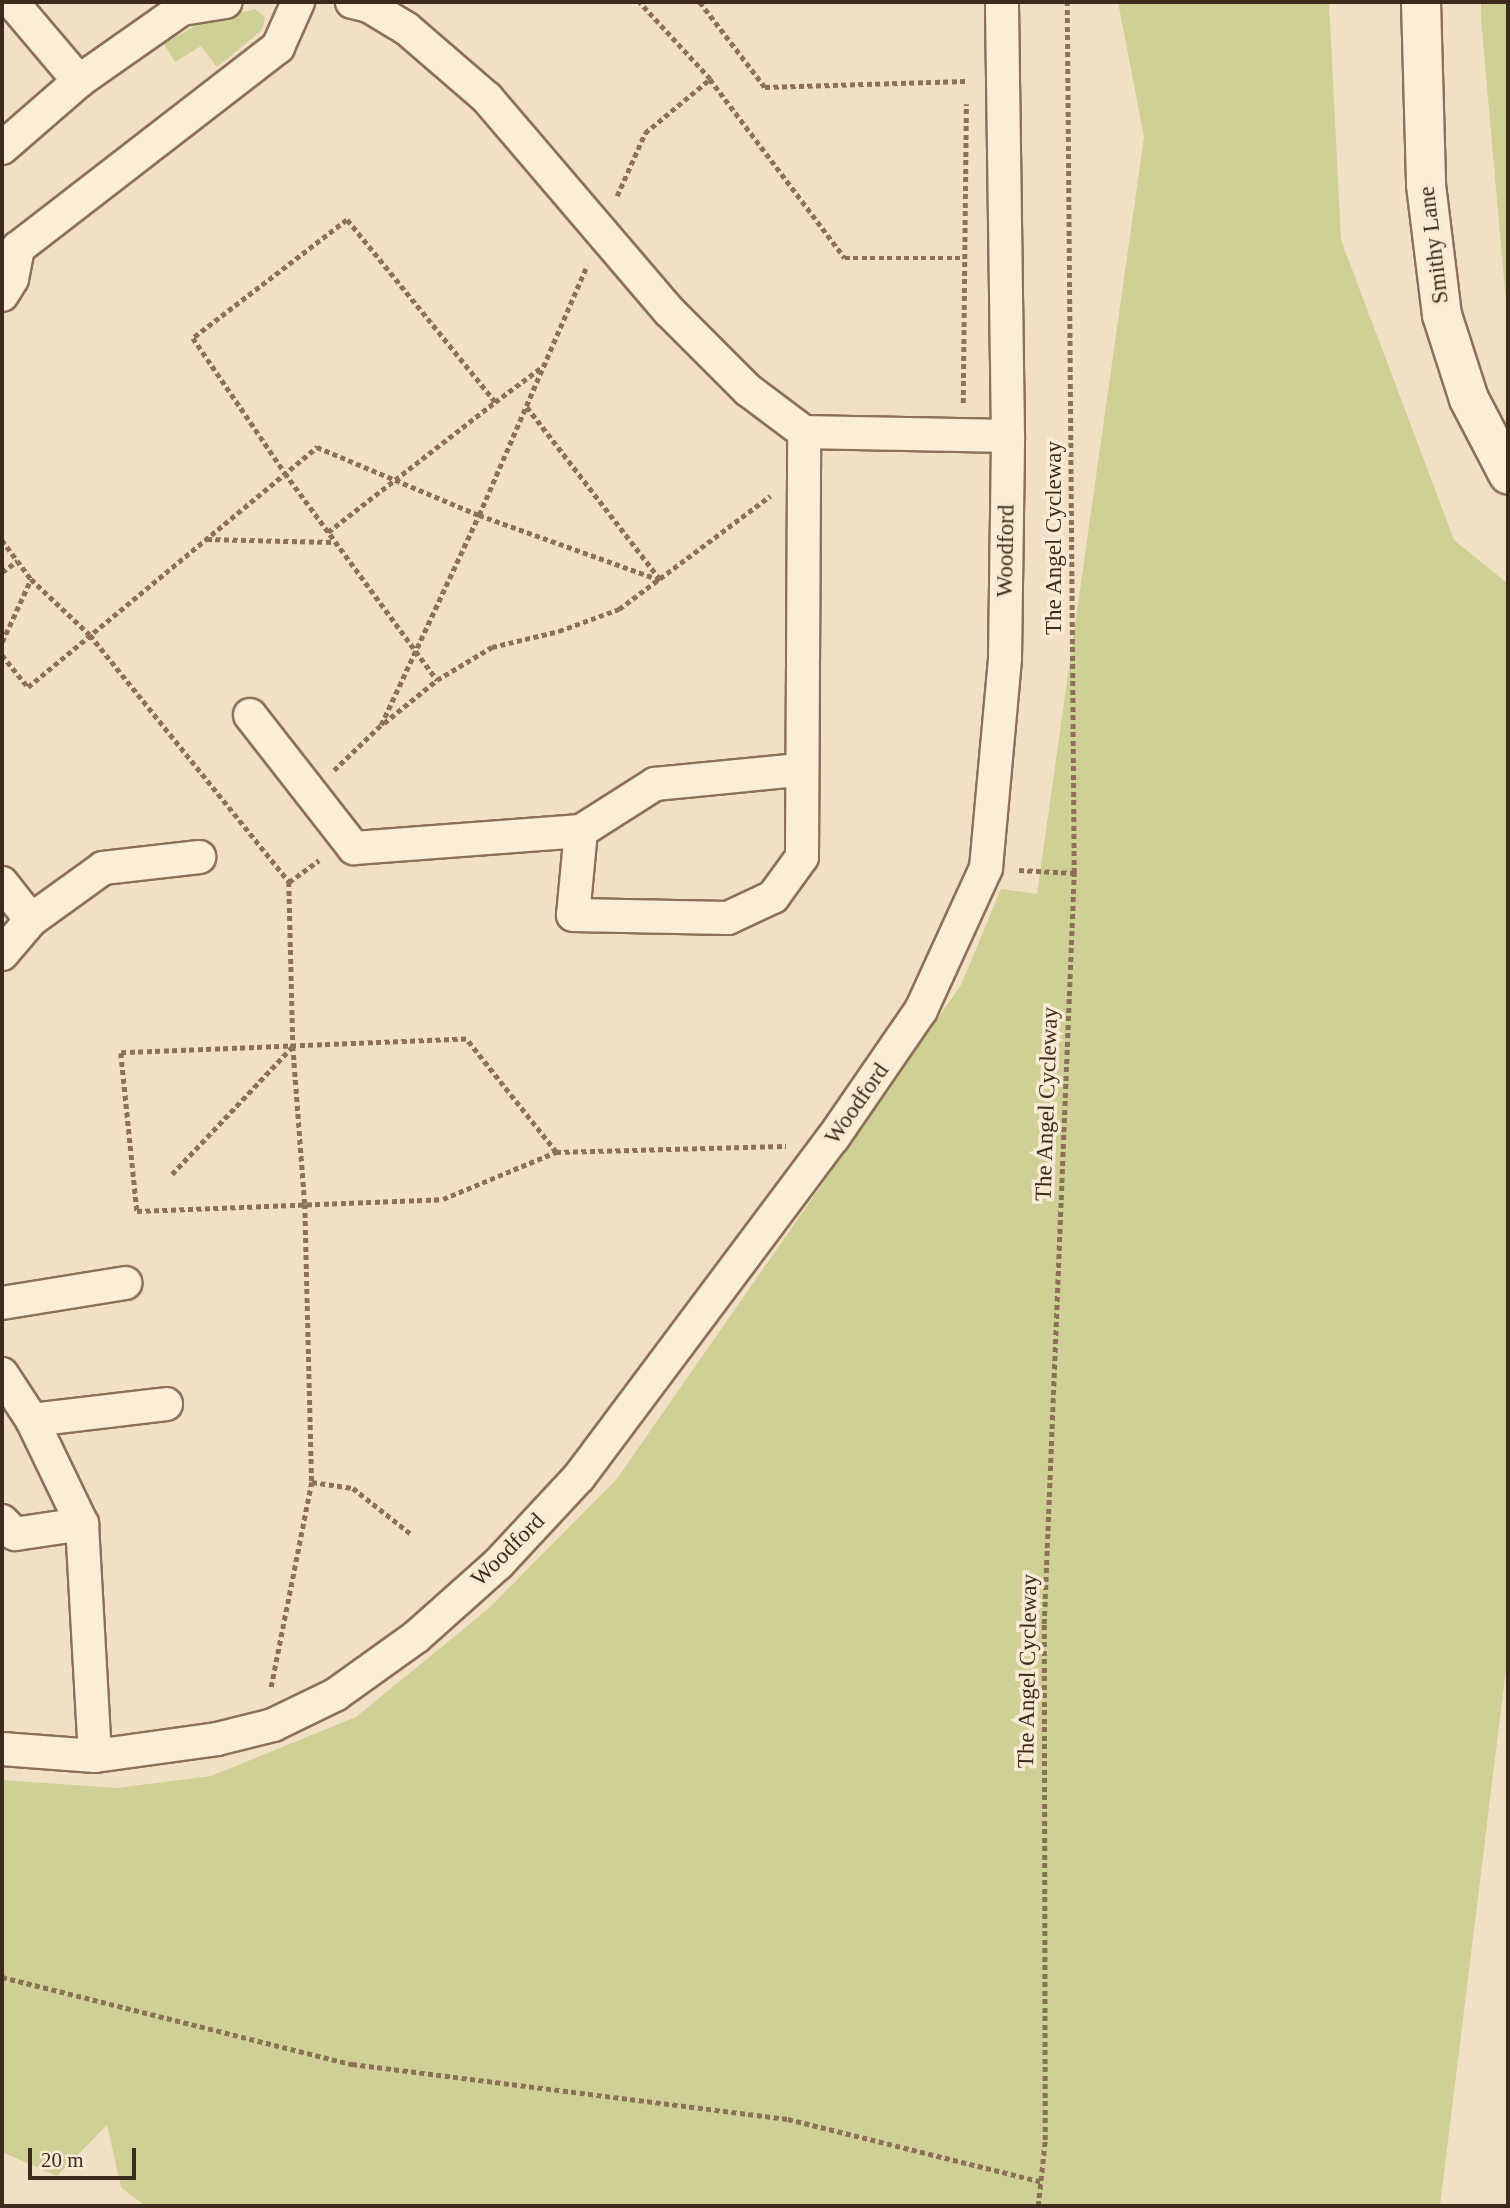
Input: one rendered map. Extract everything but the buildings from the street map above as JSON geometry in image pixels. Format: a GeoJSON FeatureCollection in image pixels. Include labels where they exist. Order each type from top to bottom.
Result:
{"type":"FeatureCollection","features":[{"type":"Feature","properties":{"kind":"street"},"geometry":{"type":"LineString","coordinates":[[12,2],[79,81]]}},
{"type":"Feature","properties":{"kind":"street"},"geometry":{"type":"LineString","coordinates":[[2,148],[79,81],[182,9],[225,2]]}},
{"type":"Feature","properties":{"kind":"street"},"geometry":{"type":"LineString","coordinates":[[2,295],[12,279],[18,248],[278,47],[298,2]]}},
{"type":"Feature","properties":{"kind":"street"},"geometry":{"type":"LineString","coordinates":[[352,2],[407,29],[487,98],[669,311],[738,380],[804,432],[1008,436]]}},
{"type":"Feature","properties":{"kind":"street","name":"Woodford"},"geometry":{"type":"LineString","coordinates":[[2,1749],[95,1756],[217,1739],[263,1727],[335,1695],[416,1637],[499,1563],[579,1477],[631,1412],[829,1145],[921,1010],[986,868],[1005,658],[1008,436],[1002,2]]}},
{"type":"Feature","properties":{"kind":"street","name":"Smithy Lane"},"geometry":{"type":"LineString","coordinates":[[1421,2],[1426,185],[1440,304],[1469,399],[1508,474]]}},
{"type":"Feature","properties":{"kind":"street"},"geometry":{"type":"LineString","coordinates":[[581,831],[573,915],[728,918],[773,897],[802,858],[799,771],[804,432]]}},
{"type":"Feature","properties":{"kind":"street"},"geometry":{"type":"LineString","coordinates":[[250,715],[354,848],[581,831],[655,784],[799,771]]}},
{"type":"Feature","properties":{"kind":"street"},"geometry":{"type":"LineString","coordinates":[[2,954],[32,920],[103,868],[199,858]]}},
{"type":"Feature","properties":{"kind":"street"},"geometry":{"type":"LineString","coordinates":[[2,883],[32,920]]}},
{"type":"Feature","properties":{"kind":"street"},"geometry":{"type":"LineString","coordinates":[[2,1303],[125,1283]]}},
{"type":"Feature","properties":{"kind":"street"},"geometry":{"type":"LineString","coordinates":[[2,1374],[32,1420],[82,1524],[95,1756]]}},
{"type":"Feature","properties":{"kind":"street"},"geometry":{"type":"LineString","coordinates":[[32,1420],[166,1404]]}},
{"type":"Feature","properties":{"kind":"street"},"geometry":{"type":"LineString","coordinates":[[2,1521],[15,1534],[82,1524]]}},
{"type":"Feature","properties":{"kind":"path"},"geometry":{"type":"LineString","coordinates":[[639,2],[710,79],[845,258],[963,258]]}},
{"type":"Feature","properties":{"kind":"path"},"geometry":{"type":"LineString","coordinates":[[700,2],[765,87],[966,80]]}},
{"type":"Feature","properties":{"kind":"path","name":"The Angel Cycleway"},"geometry":{"type":"LineString","coordinates":[[1038,2206],[1043,2182],[1044,1624],[1074,873],[1067,2]]}},
{"type":"Feature","properties":{"kind":"path"},"geometry":{"type":"LineString","coordinates":[[963,435],[967,67]]}},
{"type":"Feature","properties":{"kind":"path"},"geometry":{"type":"LineString","coordinates":[[381,725],[417,653],[479,515],[645,133],[710,79]]}},
{"type":"Feature","properties":{"kind":"path"},"geometry":{"type":"LineString","coordinates":[[437,680],[285,473],[193,338],[347,220],[495,402]]}},
{"type":"Feature","properties":{"kind":"path"},"geometry":{"type":"LineString","coordinates":[[328,532],[545,366]]}},
{"type":"Feature","properties":{"kind":"path"},"geometry":{"type":"LineString","coordinates":[[527,407],[661,580]]}},
{"type":"Feature","properties":{"kind":"path"},"geometry":{"type":"LineString","coordinates":[[2,655],[28,687],[317,447],[479,515],[661,580]]}},
{"type":"Feature","properties":{"kind":"path"},"geometry":{"type":"LineString","coordinates":[[311,792],[381,725],[437,680],[492,647],[559,631],[619,609],[661,580],[803,470]]}},
{"type":"Feature","properties":{"kind":"path"},"geometry":{"type":"LineString","coordinates":[[206,539],[335,542]]}},
{"type":"Feature","properties":{"kind":"path"},"geometry":{"type":"LineString","coordinates":[[2,540],[32,579],[90,635],[289,882],[293,1046],[305,1204],[312,1482],[263,1727]]}},
{"type":"Feature","properties":{"kind":"path"},"geometry":{"type":"LineString","coordinates":[[2,572],[17,561]]}},
{"type":"Feature","properties":{"kind":"path"},"geometry":{"type":"LineString","coordinates":[[2,642],[32,579]]}},
{"type":"Feature","properties":{"kind":"path"},"geometry":{"type":"LineString","coordinates":[[986,868],[1074,873]]}},
{"type":"Feature","properties":{"kind":"path"},"geometry":{"type":"LineString","coordinates":[[556,1152],[466,1039],[121,1053],[137,1211],[443,1199],[556,1152],[829,1145]]}},
{"type":"Feature","properties":{"kind":"path"},"geometry":{"type":"LineString","coordinates":[[172,1174],[293,1046]]}},
{"type":"Feature","properties":{"kind":"path"},"geometry":{"type":"LineString","coordinates":[[312,1482],[353,1488],[411,1534]]}},
{"type":"Feature","properties":{"kind":"path"},"geometry":{"type":"LineString","coordinates":[[2,1977],[352,2064],[788,2119],[1043,2182]]}},
{"type":"Feature","properties":{"kind":"green space"},"geometry":{"type":"Polygon","coordinates":[[[1118,2],[1329,2],[1341,240],[1454,540],[1508,584],[1508,1653],[1440,2206],[145,2206],[121,2187],[107,2125],[57,2176],[2,2152],[2,1780],[117,1788],[211,1776],[356,1717],[488,1609],[616,1480],[961,985],[1001,889],[1037,894],[1144,137],[1118,2]]]}},
{"type":"Feature","properties":{"kind":"green space"},"geometry":{"type":"Polygon","coordinates":[[[1481,2],[1508,2],[1508,325],[1481,19],[1481,2]]]}},
{"type":"Feature","properties":{"kind":"green space"},"geometry":{"type":"Polygon","coordinates":[[[255,9],[265,17],[262,30],[217,67],[201,46],[175,62],[164,44],[198,24],[255,9]]]}}]}
